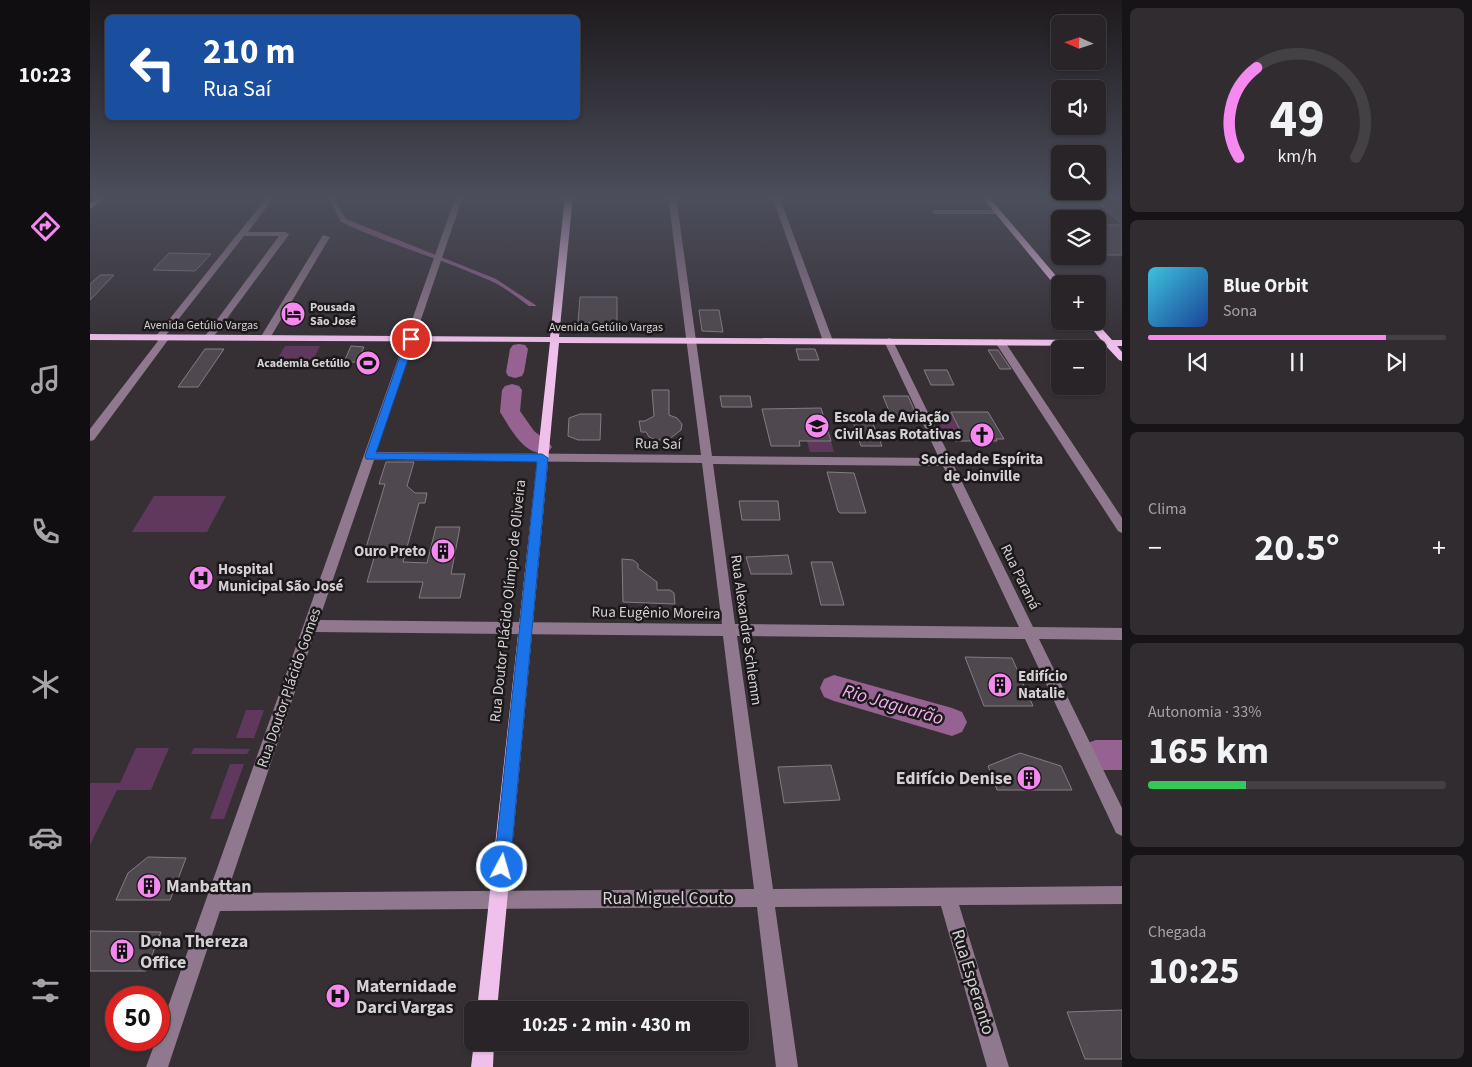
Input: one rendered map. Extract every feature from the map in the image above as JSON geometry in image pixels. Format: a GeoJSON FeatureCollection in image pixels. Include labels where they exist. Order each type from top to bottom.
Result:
{"type":"FeatureCollection","features":[{"type":"Feature","properties":{"kind":"main road","name":"Rua Doutor Plácido Olímpio de Oliveira"},"geometry":{"type":"LineString","coordinates":[[488,1001],[564,246]]}},
{"type":"Feature","properties":{"kind":"main road"},"geometry":{"type":"LineString","coordinates":[[1026,246],[1051,275]]}},
{"type":"Feature","properties":{"kind":"main road"},"geometry":{"type":"LineString","coordinates":[[1098,330],[1122,358]]}},
{"type":"Feature","properties":{"kind":"main road","name":"Avenida Getúlio Vargas"},"geometry":{"type":"LineString","coordinates":[[90,337],[1122,343]]}},
{"type":"Feature","properties":{"kind":"main road"},"geometry":{"type":"LineString","coordinates":[[482,1067],[483,1051]]}},
{"type":"Feature","properties":{"kind":"street"},"geometry":{"type":"LineString","coordinates":[[90,437],[162,338],[233,246]]}},
{"type":"Feature","properties":{"kind":"street"},"geometry":{"type":"LineString","coordinates":[[208,338],[276,246]]}},
{"type":"Feature","properties":{"kind":"street"},"geometry":{"type":"LineString","coordinates":[[265,338],[321,246]]}},
{"type":"Feature","properties":{"kind":"street","name":"Rua Doutor Plácido Gomes"},"geometry":{"type":"LineString","coordinates":[[157,1067],[443,246]]}},
{"type":"Feature","properties":{"kind":"street","name":"Rua Alexandre Schlemm"},"geometry":{"type":"LineString","coordinates":[[679,246],[787,1067]]}},
{"type":"Feature","properties":{"kind":"street"},"geometry":{"type":"LineString","coordinates":[[793,246],[828,341]]}},
{"type":"Feature","properties":{"kind":"street","name":"Rua Paraná"},"geometry":{"type":"LineString","coordinates":[[889,341],[1122,827]]}},
{"type":"Feature","properties":{"kind":"street"},"geometry":{"type":"LineString","coordinates":[[1000,342],[1122,528]]}},
{"type":"Feature","properties":{"kind":"street","name":"Rua Saí"},"geometry":{"type":"LineString","coordinates":[[370,456],[947,462]]}},
{"type":"Feature","properties":{"kind":"street","name":"Rua Eugênio Moreira"},"geometry":{"type":"LineString","coordinates":[[310,626],[1122,634]]}},
{"type":"Feature","properties":{"kind":"street","name":"Rua Miguel Couto"},"geometry":{"type":"LineString","coordinates":[[214,902],[1122,895]]}},
{"type":"Feature","properties":{"kind":"street","name":"Rua Esperanto"},"geometry":{"type":"LineString","coordinates":[[947,896],[998,1067]]}},
{"type":"Feature","properties":{"kind":"shaded area"},"geometry":{"type":"Polygon","coordinates":[[[399,246],[413,246],[496,279],[537,306],[529,306],[506,289],[491,281],[399,246]]]}},
{"type":"Feature","properties":{"kind":"shaded area"},"geometry":{"type":"Polygon","coordinates":[[[285,346],[320,346],[311,364],[275,363],[285,346]]]}},
{"type":"Feature","properties":{"kind":"shaded area"},"geometry":{"type":"Polygon","coordinates":[[[933,412],[951,412],[961,430],[942,430],[933,412]]]}},
{"type":"Feature","properties":{"kind":"shaded area"},"geometry":{"type":"Polygon","coordinates":[[[807,441],[831,441],[834,452],[810,452],[807,441]]]}},
{"type":"Feature","properties":{"kind":"shaded area"},"geometry":{"type":"Polygon","coordinates":[[[154,496],[226,496],[207,532],[132,532],[154,496]]]}},
{"type":"Feature","properties":{"kind":"shaded area"},"geometry":{"type":"Polygon","coordinates":[[[246,710],[264,710],[254,738],[236,738],[246,710]]]}},
{"type":"Feature","properties":{"kind":"shaded area"},"geometry":{"type":"Polygon","coordinates":[[[136,748],[169,748],[151,790],[117,790],[90,845],[90,783],[120,783],[136,748]]]}},
{"type":"Feature","properties":{"kind":"shaded area"},"geometry":{"type":"Polygon","coordinates":[[[194,748],[250,749],[247,754],[191,754],[194,748]]]}},
{"type":"Feature","properties":{"kind":"shaded area"},"geometry":{"type":"Polygon","coordinates":[[[230,764],[244,764],[224,819],[210,819],[230,764]]]}},
{"type":"Feature","properties":{"kind":"building"},"geometry":{"type":"Polygon","coordinates":[[[1106,246],[1122,246],[1122,255],[1106,255],[1106,246]]]}},
{"type":"Feature","properties":{"kind":"building"},"geometry":{"type":"Polygon","coordinates":[[[169,253],[211,254],[195,271],[153,270],[169,253]]]}},
{"type":"Feature","properties":{"kind":"building"},"geometry":{"type":"Polygon","coordinates":[[[100,275],[114,275],[90,300],[90,284],[100,275]]]}},
{"type":"Feature","properties":{"kind":"building"},"geometry":{"type":"Polygon","coordinates":[[[580,297],[617,297],[617,323],[578,323],[580,297]]]}},
{"type":"Feature","properties":{"kind":"building"},"geometry":{"type":"Polygon","coordinates":[[[699,310],[719,310],[723,332],[702,331],[699,310]]]}},
{"type":"Feature","properties":{"kind":"building"},"geometry":{"type":"Polygon","coordinates":[[[351,346],[364,347],[357,362],[344,362],[351,346]]]}},
{"type":"Feature","properties":{"kind":"building"},"geometry":{"type":"Polygon","coordinates":[[[205,349],[224,349],[198,387],[178,387],[205,349]]]}},
{"type":"Feature","properties":{"kind":"building"},"geometry":{"type":"Polygon","coordinates":[[[796,349],[815,349],[819,360],[799,360],[796,349]]]}},
{"type":"Feature","properties":{"kind":"building"},"geometry":{"type":"Polygon","coordinates":[[[988,350],[998,350],[1011,369],[1000,369],[988,350]]]}},
{"type":"Feature","properties":{"kind":"building"},"geometry":{"type":"Polygon","coordinates":[[[924,370],[947,370],[954,385],[931,385],[924,370]]]}},
{"type":"Feature","properties":{"kind":"building"},"geometry":{"type":"Polygon","coordinates":[[[652,390],[669,390],[669,415],[677,418],[682,424],[681,430],[668,440],[656,440],[649,437],[646,432],[641,432],[639,421],[645,421],[654,416],[652,390]]]}},
{"type":"Feature","properties":{"kind":"building"},"geometry":{"type":"Polygon","coordinates":[[[720,396],[750,396],[752,407],[722,407],[720,396]]]}},
{"type":"Feature","properties":{"kind":"building"},"geometry":{"type":"Polygon","coordinates":[[[883,396],[908,396],[917,416],[891,416],[883,396]]]}},
{"type":"Feature","properties":{"kind":"building"},"geometry":{"type":"Polygon","coordinates":[[[821,408],[831,441],[799,441],[800,446],[771,446],[762,409],[821,408]]]}},
{"type":"Feature","properties":{"kind":"building"},"geometry":{"type":"Polygon","coordinates":[[[951,412],[988,412],[1004,439],[996,439],[997,441],[955,441],[949,430],[960,430],[951,412]]]}},
{"type":"Feature","properties":{"kind":"building"},"geometry":{"type":"Polygon","coordinates":[[[580,414],[601,414],[600,440],[578,440],[568,436],[569,418],[580,414]]]}},
{"type":"Feature","properties":{"kind":"building"},"geometry":{"type":"Polygon","coordinates":[[[852,419],[871,419],[882,446],[861,446],[852,419]]]}},
{"type":"Feature","properties":{"kind":"building"},"geometry":{"type":"Polygon","coordinates":[[[386,462],[414,462],[407,486],[415,493],[427,493],[425,503],[419,503],[403,562],[427,563],[436,527],[460,527],[451,574],[465,574],[460,598],[419,598],[423,582],[367,582],[376,551],[365,551],[385,484],[379,484],[386,462]]]}},
{"type":"Feature","properties":{"kind":"building"},"geometry":{"type":"Polygon","coordinates":[[[827,472],[854,473],[866,513],[840,513],[838,511],[827,472]]]}},
{"type":"Feature","properties":{"kind":"building"},"geometry":{"type":"Polygon","coordinates":[[[739,501],[778,501],[780,520],[742,520],[739,501]]]}},
{"type":"Feature","properties":{"kind":"building"},"geometry":{"type":"Polygon","coordinates":[[[788,555],[792,574],[751,574],[746,557],[788,555]]]}},
{"type":"Feature","properties":{"kind":"building"},"geometry":{"type":"Polygon","coordinates":[[[622,559],[633,560],[638,564],[638,568],[657,582],[657,590],[670,590],[674,593],[675,604],[623,602],[622,559]]]}},
{"type":"Feature","properties":{"kind":"building"},"geometry":{"type":"Polygon","coordinates":[[[811,562],[832,562],[844,605],[821,605],[811,562]]]}},
{"type":"Feature","properties":{"kind":"building","name":"Edifício Natalie"},"geometry":{"type":"Polygon","coordinates":[[[965,657],[1012,658],[1033,706],[984,706],[965,657]]]}},
{"type":"Feature","properties":{"kind":"building","name":"Edifício Denise"},"geometry":{"type":"Polygon","coordinates":[[[1020,753],[1061,766],[1072,790],[997,790],[988,766],[1020,753]]]}},
{"type":"Feature","properties":{"kind":"building"},"geometry":{"type":"Polygon","coordinates":[[[831,765],[840,800],[784,803],[778,767],[831,765]]]}},
{"type":"Feature","properties":{"kind":"building","name":"Manbattan"},"geometry":{"type":"Polygon","coordinates":[[[148,857],[186,858],[170,900],[116,900],[128,873],[148,857]]]}},
{"type":"Feature","properties":{"kind":"building","name":"Dona Thereza Office"},"geometry":{"type":"Polygon","coordinates":[[[90,931],[161,932],[146,971],[90,971],[90,931]]]}},
{"type":"Feature","properties":{"kind":"building"},"geometry":{"type":"Polygon","coordinates":[[[1122,1010],[1122,1059],[1085,1059],[1067,1012],[1122,1010]]]}},
{"type":"Feature","properties":{"kind":"waterway","name":"Rio Jaguarão"},"geometry":{"type":"LineString","coordinates":[[515,372],[519,349]]}},
{"type":"Feature","properties":{"kind":"waterway","name":"Rio Jaguarão"},"geometry":{"type":"LineString","coordinates":[[512,390],[510,412],[527,436],[541,447]]}},
{"type":"Feature","properties":{"kind":"waterway","name":"Rio Jaguarão"},"geometry":{"type":"LineString","coordinates":[[834,688],[952,722]]}},
{"type":"Feature","properties":{"kind":"waterway","name":"Rio Jaguarão"},"geometry":{"type":"LineString","coordinates":[[1096,755],[1122,755]]}},
{"type":"Feature","properties":{"kind":"place","name":"Pousada São José"},"geometry":{"type":"Point","coordinates":[293,314]}},
{"type":"Feature","properties":{"kind":"place","name":"Academia Getúlio"},"geometry":{"type":"Point","coordinates":[368,363]}},
{"type":"Feature","properties":{"kind":"place","name":"Escola de Aviação Civil Asas Rotativas"},"geometry":{"type":"Point","coordinates":[817,426]}},
{"type":"Feature","properties":{"kind":"place","name":"Sociedade Espírita de Joinville"},"geometry":{"type":"Point","coordinates":[982,435]}},
{"type":"Feature","properties":{"kind":"place","name":"Ouro Preto"},"geometry":{"type":"Point","coordinates":[443,551]}},
{"type":"Feature","properties":{"kind":"place","name":"Hospital Municipal São José"},"geometry":{"type":"Point","coordinates":[201,578]}},
{"type":"Feature","properties":{"kind":"place","name":"Edifício Natalie"},"geometry":{"type":"Point","coordinates":[1000,685]}},
{"type":"Feature","properties":{"kind":"place","name":"Edifício Denise"},"geometry":{"type":"Point","coordinates":[1029,778]}},
{"type":"Feature","properties":{"kind":"place","name":"Manbattan"},"geometry":{"type":"Point","coordinates":[149,886]}},
{"type":"Feature","properties":{"kind":"place","name":"Dona Thereza Office"},"geometry":{"type":"Point","coordinates":[122,951]}},
{"type":"Feature","properties":{"kind":"place","name":"Maternidade Darci Vargas"},"geometry":{"type":"Point","coordinates":[338,996]}},
{"type":"Feature","properties":{"kind":"route"},"geometry":{"type":"LineString","coordinates":[[411,339],[370,456],[542,458],[502,867]]}}]}
